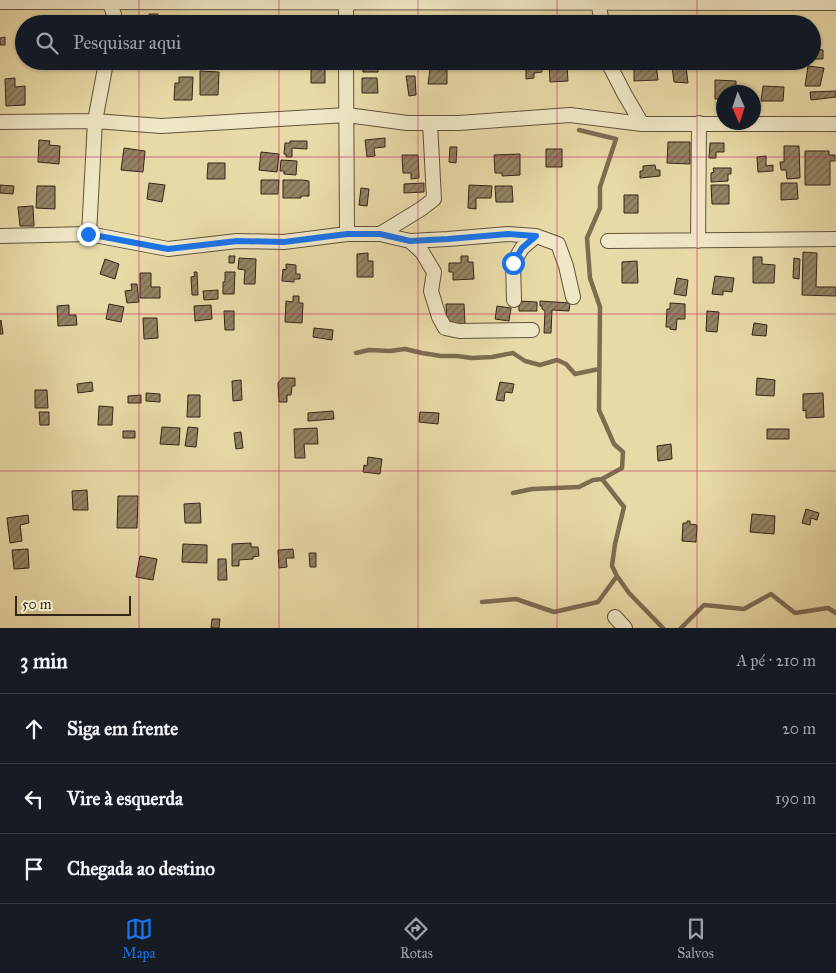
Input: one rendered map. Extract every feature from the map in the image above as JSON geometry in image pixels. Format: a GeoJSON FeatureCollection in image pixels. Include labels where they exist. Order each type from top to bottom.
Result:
{"type":"FeatureCollection","features":[{"type":"Feature","properties":{"kind":"street"},"geometry":{"type":"LineString","coordinates":[[109,1],[114,15]]}},
{"type":"Feature","properties":{"kind":"street"},"geometry":{"type":"LineString","coordinates":[[0,2],[836,4]]}},
{"type":"Feature","properties":{"kind":"street"},"geometry":{"type":"LineString","coordinates":[[346,2],[346,15]]}},
{"type":"Feature","properties":{"kind":"street"},"geometry":{"type":"LineString","coordinates":[[598,2],[600,15]]}},
{"type":"Feature","properties":{"kind":"street"},"geometry":{"type":"LineString","coordinates":[[88,234],[95,121],[105,70]]}},
{"type":"Feature","properties":{"kind":"street"},"geometry":{"type":"LineString","coordinates":[[346,70],[347,234]]}},
{"type":"Feature","properties":{"kind":"street"},"geometry":{"type":"LineString","coordinates":[[612,70],[642,124]]}},
{"type":"Feature","properties":{"kind":"street"},"geometry":{"type":"LineString","coordinates":[[0,122],[95,121],[161,126],[347,115],[407,123],[459,123],[570,115],[642,124],[836,124]]}},
{"type":"Feature","properties":{"kind":"street"},"geometry":{"type":"LineString","coordinates":[[380,234],[434,200],[430,123]]}},
{"type":"Feature","properties":{"kind":"street"},"geometry":{"type":"LineString","coordinates":[[698,240],[699,124]]}},
{"type":"Feature","properties":{"kind":"street"},"geometry":{"type":"LineString","coordinates":[[0,236],[88,234],[168,249],[237,241],[284,242],[347,234],[380,234],[410,241],[508,234],[536,236],[558,244],[566,266],[573,297]]}},
{"type":"Feature","properties":{"kind":"street"},"geometry":{"type":"LineString","coordinates":[[514,300],[513,263],[522,248],[536,236]]}},
{"type":"Feature","properties":{"kind":"street"},"geometry":{"type":"LineString","coordinates":[[608,241],[836,239]]}},
{"type":"Feature","properties":{"kind":"street"},"geometry":{"type":"LineString","coordinates":[[410,241],[422,252],[434,272],[431,292],[439,317],[445,328],[459,331],[532,330]]}},
{"type":"Feature","properties":{"kind":"street"},"geometry":{"type":"LineString","coordinates":[[615,617],[625,628]]}},
{"type":"Feature","properties":{"kind":"building"},"geometry":{"type":"Polygon","coordinates":[[[5,37],[5,45],[0,45],[0,38],[5,37]]]}},
{"type":"Feature","properties":{"kind":"building"},"geometry":{"type":"Polygon","coordinates":[[[821,50],[823,50],[823,59],[821,59],[821,50]]]}},
{"type":"Feature","properties":{"kind":"building"},"geometry":{"type":"Polygon","coordinates":[[[821,68],[824,68],[820,86],[805,86],[807,70],[821,70],[821,68]]]}},
{"type":"Feature","properties":{"kind":"building"},"geometry":{"type":"Polygon","coordinates":[[[311,70],[325,70],[325,83],[311,83],[311,70]]]}},
{"type":"Feature","properties":{"kind":"building"},"geometry":{"type":"Polygon","coordinates":[[[363,70],[378,70],[378,72],[363,72],[363,70]]]}},
{"type":"Feature","properties":{"kind":"building"},"geometry":{"type":"Polygon","coordinates":[[[430,70],[447,70],[447,84],[428,84],[430,70]]]}},
{"type":"Feature","properties":{"kind":"building"},"geometry":{"type":"Polygon","coordinates":[[[526,70],[542,70],[542,72],[534,73],[534,78],[526,79],[526,70]]]}},
{"type":"Feature","properties":{"kind":"building"},"geometry":{"type":"Polygon","coordinates":[[[549,70],[567,70],[568,81],[550,82],[549,70]]]}},
{"type":"Feature","properties":{"kind":"building"},"geometry":{"type":"Polygon","coordinates":[[[634,70],[657,70],[658,80],[634,81],[634,70]]]}},
{"type":"Feature","properties":{"kind":"building"},"geometry":{"type":"Polygon","coordinates":[[[672,70],[686,70],[688,83],[674,82],[672,70]]]}},
{"type":"Feature","properties":{"kind":"building"},"geometry":{"type":"Polygon","coordinates":[[[200,71],[219,72],[218,95],[200,95],[200,71]]]}},
{"type":"Feature","properties":{"kind":"building"},"geometry":{"type":"Polygon","coordinates":[[[406,76],[415,76],[416,95],[409,96],[406,76]]]}},
{"type":"Feature","properties":{"kind":"building"},"geometry":{"type":"Polygon","coordinates":[[[179,77],[193,77],[192,100],[174,100],[175,83],[179,83],[179,77]]]}},
{"type":"Feature","properties":{"kind":"building"},"geometry":{"type":"Polygon","coordinates":[[[15,78],[15,87],[25,86],[25,105],[6,106],[5,79],[15,78]]]}},
{"type":"Feature","properties":{"kind":"building"},"geometry":{"type":"Polygon","coordinates":[[[362,78],[377,78],[378,93],[362,93],[362,78]]]}},
{"type":"Feature","properties":{"kind":"building"},"geometry":{"type":"Polygon","coordinates":[[[715,80],[736,81],[736,85],[716,85],[715,99],[715,80]]]}},
{"type":"Feature","properties":{"kind":"building"},"geometry":{"type":"Polygon","coordinates":[[[763,86],[784,87],[783,101],[761,101],[763,86]]]}},
{"type":"Feature","properties":{"kind":"building"},"geometry":{"type":"Polygon","coordinates":[[[836,91],[836,97],[811,100],[810,92],[836,91]]]}},
{"type":"Feature","properties":{"kind":"building"},"geometry":{"type":"Polygon","coordinates":[[[385,138],[385,147],[374,148],[375,156],[367,157],[365,140],[385,138]]]}},
{"type":"Feature","properties":{"kind":"building"},"geometry":{"type":"Polygon","coordinates":[[[39,140],[50,141],[49,145],[60,146],[59,164],[38,162],[39,140]]]}},
{"type":"Feature","properties":{"kind":"building"},"geometry":{"type":"Polygon","coordinates":[[[290,141],[307,141],[307,149],[292,148],[292,157],[286,157],[286,154],[284,154],[285,143],[290,143],[290,141]]]}},
{"type":"Feature","properties":{"kind":"building"},"geometry":{"type":"Polygon","coordinates":[[[668,142],[690,142],[690,164],[667,163],[668,142]]]}},
{"type":"Feature","properties":{"kind":"building"},"geometry":{"type":"Polygon","coordinates":[[[710,143],[724,143],[724,152],[716,152],[716,158],[709,158],[710,143]]]}},
{"type":"Feature","properties":{"kind":"building"},"geometry":{"type":"Polygon","coordinates":[[[784,146],[799,146],[800,178],[787,179],[786,170],[781,170],[780,162],[784,162],[784,146]]]}},
{"type":"Feature","properties":{"kind":"building"},"geometry":{"type":"Polygon","coordinates":[[[450,147],[457,147],[456,163],[449,162],[450,147]]]}},
{"type":"Feature","properties":{"kind":"building"},"geometry":{"type":"Polygon","coordinates":[[[124,148],[145,151],[143,172],[121,170],[124,148]]]}},
{"type":"Feature","properties":{"kind":"building"},"geometry":{"type":"Polygon","coordinates":[[[546,149],[562,149],[562,167],[546,167],[546,149]]]}},
{"type":"Feature","properties":{"kind":"building"},"geometry":{"type":"Polygon","coordinates":[[[805,151],[829,151],[829,155],[835,155],[835,161],[830,161],[830,185],[805,185],[805,151]]]}},
{"type":"Feature","properties":{"kind":"building"},"geometry":{"type":"Polygon","coordinates":[[[261,152],[279,154],[277,172],[259,170],[261,152]]]}},
{"type":"Feature","properties":{"kind":"building"},"geometry":{"type":"Polygon","coordinates":[[[520,154],[520,175],[502,176],[502,173],[495,173],[494,155],[520,154]]]}},
{"type":"Feature","properties":{"kind":"building"},"geometry":{"type":"Polygon","coordinates":[[[402,155],[418,155],[419,178],[411,179],[411,173],[403,173],[402,155]]]}},
{"type":"Feature","properties":{"kind":"building"},"geometry":{"type":"Polygon","coordinates":[[[766,156],[766,166],[773,165],[773,171],[758,172],[757,157],[766,156]]]}},
{"type":"Feature","properties":{"kind":"building"},"geometry":{"type":"Polygon","coordinates":[[[281,160],[297,161],[296,175],[284,174],[284,171],[280,171],[281,160]]]}},
{"type":"Feature","properties":{"kind":"building"},"geometry":{"type":"Polygon","coordinates":[[[208,163],[225,163],[225,179],[207,179],[208,163]]]}},
{"type":"Feature","properties":{"kind":"building"},"geometry":{"type":"Polygon","coordinates":[[[655,165],[656,170],[660,170],[660,176],[640,178],[640,171],[643,171],[643,166],[655,165]]]}},
{"type":"Feature","properties":{"kind":"building"},"geometry":{"type":"Polygon","coordinates":[[[713,168],[731,168],[731,174],[728,174],[728,181],[711,182],[711,173],[714,172],[713,168]]]}},
{"type":"Feature","properties":{"kind":"building"},"geometry":{"type":"Polygon","coordinates":[[[261,180],[279,180],[278,194],[261,194],[261,180]]]}},
{"type":"Feature","properties":{"kind":"building"},"geometry":{"type":"Polygon","coordinates":[[[283,180],[309,181],[309,196],[283,198],[283,180]]]}},
{"type":"Feature","properties":{"kind":"building"},"geometry":{"type":"Polygon","coordinates":[[[149,183],[165,185],[162,202],[147,199],[149,183]]]}},
{"type":"Feature","properties":{"kind":"building"},"geometry":{"type":"Polygon","coordinates":[[[424,183],[424,192],[404,193],[404,184],[424,183]]]}},
{"type":"Feature","properties":{"kind":"building"},"geometry":{"type":"Polygon","coordinates":[[[781,183],[797,183],[798,199],[781,200],[781,183]]]}},
{"type":"Feature","properties":{"kind":"building"},"geometry":{"type":"Polygon","coordinates":[[[0,185],[14,186],[13,194],[0,193],[0,185]]]}},
{"type":"Feature","properties":{"kind":"building"},"geometry":{"type":"Polygon","coordinates":[[[469,185],[492,186],[491,198],[476,198],[476,209],[468,208],[469,185]]]}},
{"type":"Feature","properties":{"kind":"building"},"geometry":{"type":"Polygon","coordinates":[[[711,185],[729,185],[729,204],[712,204],[711,185]]]}},
{"type":"Feature","properties":{"kind":"building"},"geometry":{"type":"Polygon","coordinates":[[[37,186],[55,186],[55,209],[36,208],[37,186]]]}},
{"type":"Feature","properties":{"kind":"building"},"geometry":{"type":"Polygon","coordinates":[[[495,186],[512,186],[513,202],[496,202],[495,186]]]}},
{"type":"Feature","properties":{"kind":"building"},"geometry":{"type":"Polygon","coordinates":[[[361,188],[369,189],[367,206],[359,205],[361,188]]]}},
{"type":"Feature","properties":{"kind":"building"},"geometry":{"type":"Polygon","coordinates":[[[624,195],[638,195],[638,213],[624,213],[624,195]]]}},
{"type":"Feature","properties":{"kind":"building"},"geometry":{"type":"Polygon","coordinates":[[[33,206],[34,226],[20,226],[18,207],[33,206]]]}},
{"type":"Feature","properties":{"kind":"building"},"geometry":{"type":"Polygon","coordinates":[[[803,252],[817,253],[816,287],[836,287],[836,296],[802,295],[803,252]]]}},
{"type":"Feature","properties":{"kind":"building"},"geometry":{"type":"Polygon","coordinates":[[[368,253],[368,261],[373,261],[373,277],[357,277],[357,254],[368,253]]]}},
{"type":"Feature","properties":{"kind":"building"},"geometry":{"type":"Polygon","coordinates":[[[229,256],[235,256],[234,263],[229,263],[229,256]]]}},
{"type":"Feature","properties":{"kind":"building"},"geometry":{"type":"Polygon","coordinates":[[[461,256],[468,256],[468,262],[473,262],[474,279],[453,280],[453,272],[449,272],[449,263],[461,263],[461,256]]]}},
{"type":"Feature","properties":{"kind":"building"},"geometry":{"type":"Polygon","coordinates":[[[753,257],[762,257],[762,264],[775,265],[774,283],[753,283],[753,257]]]}},
{"type":"Feature","properties":{"kind":"building"},"geometry":{"type":"Polygon","coordinates":[[[239,258],[256,259],[255,284],[244,284],[245,270],[238,269],[239,258]]]}},
{"type":"Feature","properties":{"kind":"building"},"geometry":{"type":"Polygon","coordinates":[[[794,258],[800,259],[799,279],[793,278],[794,258]]]}},
{"type":"Feature","properties":{"kind":"building"},"geometry":{"type":"Polygon","coordinates":[[[105,259],[119,264],[115,279],[100,274],[105,259]]]}},
{"type":"Feature","properties":{"kind":"building"},"geometry":{"type":"Polygon","coordinates":[[[637,261],[638,283],[622,283],[622,262],[637,261]]]}},
{"type":"Feature","properties":{"kind":"building"},"geometry":{"type":"Polygon","coordinates":[[[286,264],[296,265],[296,274],[300,274],[300,279],[294,279],[294,282],[282,281],[283,269],[286,270],[286,264]]]}},
{"type":"Feature","properties":{"kind":"building"},"geometry":{"type":"Polygon","coordinates":[[[194,272],[197,272],[198,295],[192,295],[191,277],[195,276],[194,272]]]}},
{"type":"Feature","properties":{"kind":"building"},"geometry":{"type":"Polygon","coordinates":[[[225,272],[235,272],[234,294],[223,294],[225,272]]]}},
{"type":"Feature","properties":{"kind":"building"},"geometry":{"type":"Polygon","coordinates":[[[140,273],[151,273],[151,287],[160,287],[160,298],[140,298],[140,273]]]}},
{"type":"Feature","properties":{"kind":"building"},"geometry":{"type":"Polygon","coordinates":[[[715,276],[734,278],[732,292],[723,291],[723,295],[712,294],[715,276]]]}},
{"type":"Feature","properties":{"kind":"building"},"geometry":{"type":"Polygon","coordinates":[[[677,278],[688,280],[686,296],[674,294],[677,278]]]}},
{"type":"Feature","properties":{"kind":"building"},"geometry":{"type":"Polygon","coordinates":[[[131,284],[137,284],[139,302],[127,303],[125,291],[132,290],[131,284]]]}},
{"type":"Feature","properties":{"kind":"building"},"geometry":{"type":"Polygon","coordinates":[[[218,290],[218,299],[204,300],[203,291],[218,290]]]}},
{"type":"Feature","properties":{"kind":"building"},"geometry":{"type":"Polygon","coordinates":[[[293,296],[299,296],[299,303],[303,303],[302,323],[285,322],[286,301],[293,302],[293,296]]]}},
{"type":"Feature","properties":{"kind":"building"},"geometry":{"type":"Polygon","coordinates":[[[519,301],[537,302],[537,311],[519,311],[519,301]]]}},
{"type":"Feature","properties":{"kind":"building"},"geometry":{"type":"Polygon","coordinates":[[[540,301],[570,303],[569,311],[552,310],[551,333],[544,333],[545,311],[540,306],[540,301]]]}},
{"type":"Feature","properties":{"kind":"building"},"geometry":{"type":"Polygon","coordinates":[[[670,303],[685,304],[685,319],[677,319],[676,330],[666,327],[667,309],[670,309],[670,303]]]}},
{"type":"Feature","properties":{"kind":"building"},"geometry":{"type":"Polygon","coordinates":[[[109,304],[124,307],[121,322],[106,319],[109,304]]]}},
{"type":"Feature","properties":{"kind":"building"},"geometry":{"type":"Polygon","coordinates":[[[446,304],[464,304],[465,324],[447,324],[446,304]]]}},
{"type":"Feature","properties":{"kind":"building"},"geometry":{"type":"Polygon","coordinates":[[[69,305],[69,315],[76,315],[77,325],[58,326],[57,306],[69,305]]]}},
{"type":"Feature","properties":{"kind":"building"},"geometry":{"type":"Polygon","coordinates":[[[211,305],[212,319],[195,321],[194,306],[211,305]]]}},
{"type":"Feature","properties":{"kind":"building"},"geometry":{"type":"Polygon","coordinates":[[[497,306],[511,308],[509,321],[495,319],[497,306]]]}},
{"type":"Feature","properties":{"kind":"building"},"geometry":{"type":"Polygon","coordinates":[[[224,311],[234,311],[234,330],[225,330],[224,311]]]}},
{"type":"Feature","properties":{"kind":"building"},"geometry":{"type":"Polygon","coordinates":[[[707,311],[719,312],[717,332],[706,331],[707,311]]]}},
{"type":"Feature","properties":{"kind":"building"},"geometry":{"type":"Polygon","coordinates":[[[143,318],[157,318],[158,338],[144,339],[143,318]]]}},
{"type":"Feature","properties":{"kind":"building"},"geometry":{"type":"Polygon","coordinates":[[[1,320],[3,334],[0,334],[1,320]]]}},
{"type":"Feature","properties":{"kind":"building"},"geometry":{"type":"Polygon","coordinates":[[[754,323],[767,325],[766,336],[752,335],[754,323]]]}},
{"type":"Feature","properties":{"kind":"building"},"geometry":{"type":"Polygon","coordinates":[[[314,328],[333,330],[332,340],[313,337],[314,328]]]}},
{"type":"Feature","properties":{"kind":"building"},"geometry":{"type":"Polygon","coordinates":[[[282,378],[295,378],[295,386],[292,386],[291,395],[287,395],[287,402],[279,402],[278,383],[282,378]]]}},
{"type":"Feature","properties":{"kind":"building"},"geometry":{"type":"Polygon","coordinates":[[[757,378],[775,380],[774,396],[756,395],[757,378]]]}},
{"type":"Feature","properties":{"kind":"building"},"geometry":{"type":"Polygon","coordinates":[[[241,380],[242,400],[233,401],[232,381],[241,380]]]}},
{"type":"Feature","properties":{"kind":"building"},"geometry":{"type":"Polygon","coordinates":[[[92,382],[93,391],[78,393],[77,384],[92,382]]]}},
{"type":"Feature","properties":{"kind":"building"},"geometry":{"type":"Polygon","coordinates":[[[500,382],[514,384],[512,393],[505,392],[504,401],[496,400],[500,382]]]}},
{"type":"Feature","properties":{"kind":"building"},"geometry":{"type":"Polygon","coordinates":[[[35,390],[47,390],[48,408],[35,408],[35,390]]]}},
{"type":"Feature","properties":{"kind":"building"},"geometry":{"type":"Polygon","coordinates":[[[146,393],[160,394],[160,402],[146,401],[146,393]]]}},
{"type":"Feature","properties":{"kind":"building"},"geometry":{"type":"Polygon","coordinates":[[[823,393],[824,417],[806,418],[806,410],[803,411],[803,394],[823,393]]]}},
{"type":"Feature","properties":{"kind":"building"},"geometry":{"type":"Polygon","coordinates":[[[141,395],[141,403],[128,403],[128,396],[141,395]]]}},
{"type":"Feature","properties":{"kind":"building"},"geometry":{"type":"Polygon","coordinates":[[[188,395],[200,395],[200,417],[187,417],[188,395]]]}},
{"type":"Feature","properties":{"kind":"building"},"geometry":{"type":"Polygon","coordinates":[[[99,406],[113,407],[112,425],[98,425],[99,406]]]}},
{"type":"Feature","properties":{"kind":"building"},"geometry":{"type":"Polygon","coordinates":[[[333,411],[334,419],[308,421],[308,413],[333,411]]]}},
{"type":"Feature","properties":{"kind":"building"},"geometry":{"type":"Polygon","coordinates":[[[39,412],[49,412],[49,425],[40,425],[39,412]]]}},
{"type":"Feature","properties":{"kind":"building"},"geometry":{"type":"Polygon","coordinates":[[[420,412],[439,413],[438,424],[419,422],[420,412]]]}},
{"type":"Feature","properties":{"kind":"building"},"geometry":{"type":"Polygon","coordinates":[[[162,427],[180,428],[179,445],[160,444],[162,427]]]}},
{"type":"Feature","properties":{"kind":"building"},"geometry":{"type":"Polygon","coordinates":[[[188,427],[198,428],[196,447],[185,446],[188,427]]]}},
{"type":"Feature","properties":{"kind":"building"},"geometry":{"type":"Polygon","coordinates":[[[317,428],[318,444],[304,444],[305,458],[295,458],[294,429],[317,428]]]}},
{"type":"Feature","properties":{"kind":"building"},"geometry":{"type":"Polygon","coordinates":[[[767,429],[789,429],[789,439],[767,439],[767,429]]]}},
{"type":"Feature","properties":{"kind":"building"},"geometry":{"type":"Polygon","coordinates":[[[123,431],[135,431],[135,438],[123,438],[123,431]]]}},
{"type":"Feature","properties":{"kind":"building"},"geometry":{"type":"Polygon","coordinates":[[[241,432],[243,448],[236,449],[234,433],[241,432]]]}},
{"type":"Feature","properties":{"kind":"building"},"geometry":{"type":"Polygon","coordinates":[[[671,444],[672,459],[658,461],[657,446],[671,444]]]}},
{"type":"Feature","properties":{"kind":"building"},"geometry":{"type":"Polygon","coordinates":[[[368,457],[382,459],[380,474],[363,472],[364,465],[367,466],[368,457]]]}},
{"type":"Feature","properties":{"kind":"building"},"geometry":{"type":"Polygon","coordinates":[[[87,490],[88,510],[73,510],[72,491],[87,490]]]}},
{"type":"Feature","properties":{"kind":"building"},"geometry":{"type":"Polygon","coordinates":[[[118,496],[138,496],[137,528],[117,528],[118,496]]]}},
{"type":"Feature","properties":{"kind":"building"},"geometry":{"type":"Polygon","coordinates":[[[200,503],[201,523],[185,523],[184,504],[200,503]]]}},
{"type":"Feature","properties":{"kind":"building"},"geometry":{"type":"Polygon","coordinates":[[[806,509],[819,513],[817,520],[811,518],[810,525],[802,523],[806,509]]]}},
{"type":"Feature","properties":{"kind":"building"},"geometry":{"type":"Polygon","coordinates":[[[752,514],[775,516],[774,534],[750,532],[752,514]]]}},
{"type":"Feature","properties":{"kind":"building"},"geometry":{"type":"Polygon","coordinates":[[[28,515],[29,523],[20,525],[22,541],[10,543],[7,518],[28,515]]]}},
{"type":"Feature","properties":{"kind":"building"},"geometry":{"type":"Polygon","coordinates":[[[687,521],[690,521],[690,524],[697,525],[696,542],[682,541],[683,523],[687,523],[687,521]]]}},
{"type":"Feature","properties":{"kind":"building"},"geometry":{"type":"Polygon","coordinates":[[[251,543],[251,547],[258,547],[259,556],[253,557],[253,559],[239,560],[239,566],[232,566],[232,544],[251,543]]]}},
{"type":"Feature","properties":{"kind":"building"},"geometry":{"type":"Polygon","coordinates":[[[183,544],[207,545],[207,563],[182,562],[183,544]]]}},
{"type":"Feature","properties":{"kind":"building"},"geometry":{"type":"Polygon","coordinates":[[[28,549],[29,568],[14,569],[12,550],[28,549]]]}},
{"type":"Feature","properties":{"kind":"building"},"geometry":{"type":"Polygon","coordinates":[[[293,549],[294,558],[286,558],[287,567],[279,568],[278,550],[293,549]]]}},
{"type":"Feature","properties":{"kind":"building"},"geometry":{"type":"Polygon","coordinates":[[[309,553],[316,553],[316,567],[310,567],[309,553]]]}},
{"type":"Feature","properties":{"kind":"building"},"geometry":{"type":"Polygon","coordinates":[[[140,556],[157,559],[153,580],[136,577],[140,556]]]}},
{"type":"Feature","properties":{"kind":"building"},"geometry":{"type":"Polygon","coordinates":[[[218,559],[226,559],[227,580],[218,580],[218,559]]]}},
{"type":"Feature","properties":{"kind":"building"},"geometry":{"type":"Polygon","coordinates":[[[212,619],[220,619],[219,628],[211,628],[212,619]]]}},
{"type":"Feature","properties":{"kind":"waterway"},"geometry":{"type":"LineString","coordinates":[[579,130],[616,139],[600,187],[600,208],[587,238],[590,278],[600,307],[599,410],[614,444],[623,452],[622,468],[602,479],[624,507],[612,566],[629,593],[663,628]]}},
{"type":"Feature","properties":{"kind":"waterway"},"geometry":{"type":"LineString","coordinates":[[356,353],[369,350],[390,351],[405,349],[441,356],[472,358],[513,353],[525,361],[540,365],[557,360],[566,364],[575,374],[599,369]]}},
{"type":"Feature","properties":{"kind":"waterway"},"geometry":{"type":"LineString","coordinates":[[513,493],[532,489],[579,487],[593,480],[602,479]]}},
{"type":"Feature","properties":{"kind":"waterway"},"geometry":{"type":"LineString","coordinates":[[482,602],[516,599],[554,612],[598,602],[617,576]]}},
{"type":"Feature","properties":{"kind":"waterway"},"geometry":{"type":"LineString","coordinates":[[681,628],[704,605],[744,609],[771,594],[795,613],[828,608],[836,613]]}},
{"type":"Feature","properties":{"kind":"route"},"geometry":{"type":"LineString","coordinates":[[88,234],[168,249],[237,241],[284,242],[347,234],[380,234],[410,241],[508,234],[536,236],[522,248],[513,263]]}}]}
